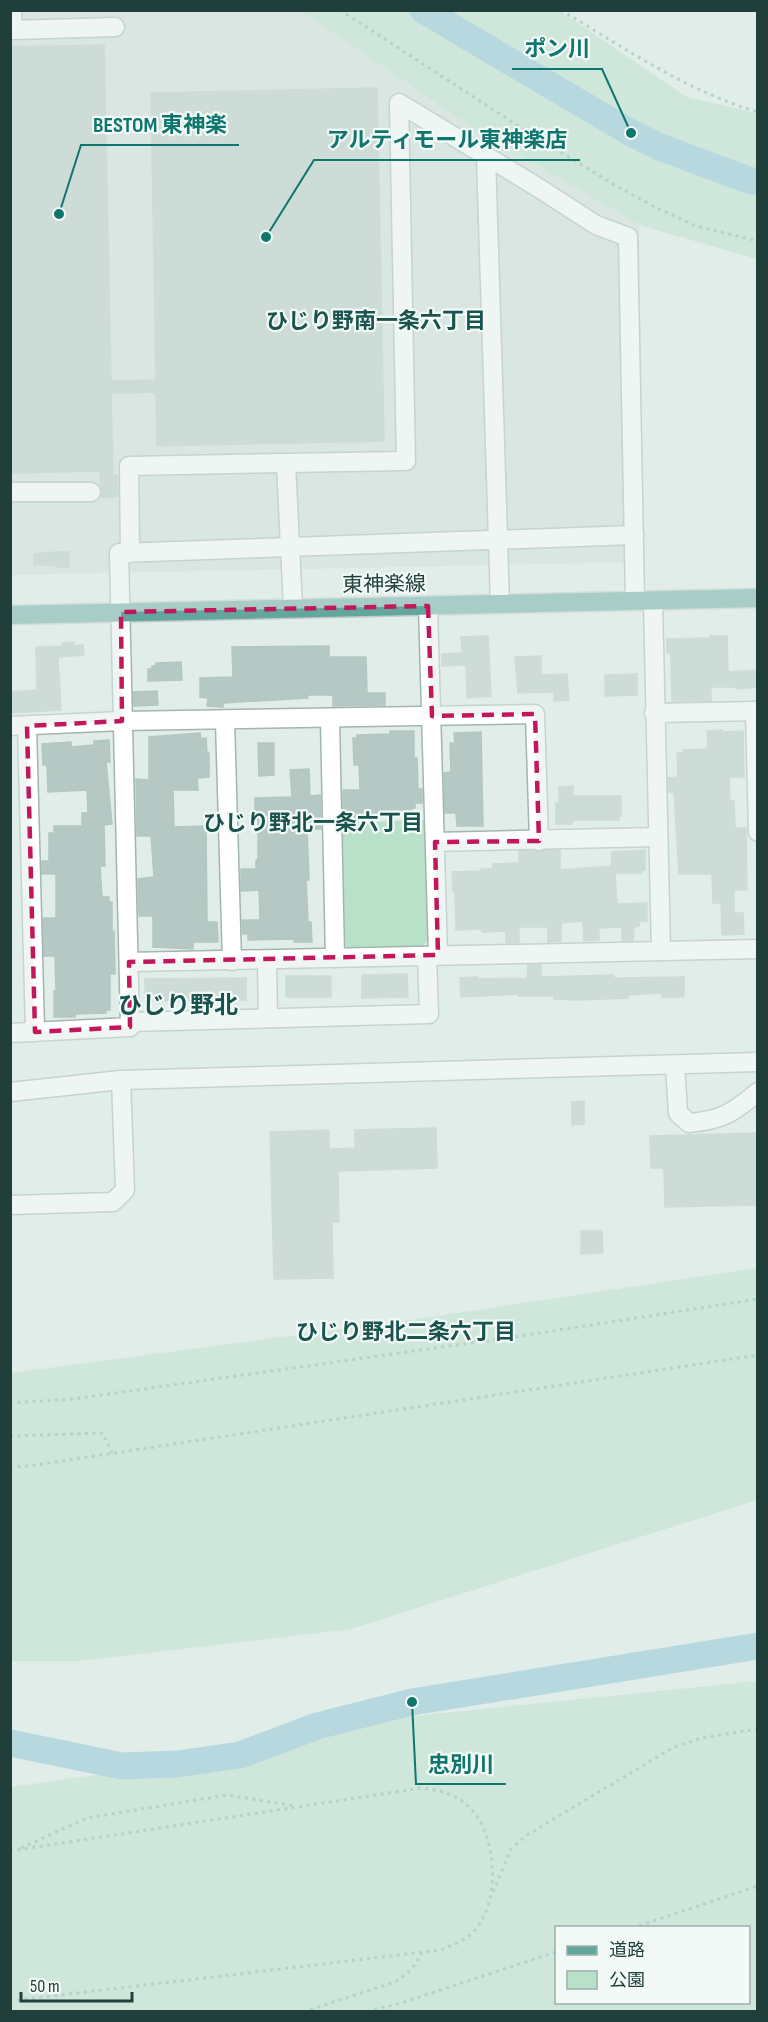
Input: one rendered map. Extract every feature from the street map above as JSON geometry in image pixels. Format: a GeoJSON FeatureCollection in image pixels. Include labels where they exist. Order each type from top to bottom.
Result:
{"type":"FeatureCollection","features":[{"type":"Feature","properties":{"kind":"main road","name":"東神楽線"},"geometry":{"type":"LineString","coordinates":[[10,615],[758,598]]}},
{"type":"Feature","properties":{"kind":"street"},"geometry":{"type":"LineString","coordinates":[[10,14],[12,14],[13,30],[115,27]]}},
{"type":"Feature","properties":{"kind":"street"},"geometry":{"type":"LineString","coordinates":[[130,553],[129,466],[406,461],[399,104],[596,225],[628,237],[634,535],[644,601],[654,713],[661,951]]}},
{"type":"Feature","properties":{"kind":"street"},"geometry":{"type":"LineString","coordinates":[[486,156],[500,604]]}},
{"type":"Feature","properties":{"kind":"street"},"geometry":{"type":"LineString","coordinates":[[286,463],[293,608]]}},
{"type":"Feature","properties":{"kind":"street"},"geometry":{"type":"LineString","coordinates":[[10,492],[91,492]]}},
{"type":"Feature","properties":{"kind":"street"},"geometry":{"type":"LineString","coordinates":[[10,1033],[130,1028],[119,553],[634,535]]}},
{"type":"Feature","properties":{"kind":"street"},"geometry":{"type":"LineString","coordinates":[[130,1022],[429,1014],[435,842],[428,606]]}},
{"type":"Feature","properties":{"kind":"street"},"geometry":{"type":"LineString","coordinates":[[654,713],[756,711],[758,832]]}},
{"type":"Feature","properties":{"kind":"street"},"geometry":{"type":"LineString","coordinates":[[35,1032],[19,726],[122,721],[535,714],[539,841]]}},
{"type":"Feature","properties":{"kind":"street"},"geometry":{"type":"LineString","coordinates":[[330,719],[335,958]]}},
{"type":"Feature","properties":{"kind":"street"},"geometry":{"type":"LineString","coordinates":[[225,721],[232,960]]}},
{"type":"Feature","properties":{"kind":"street"},"geometry":{"type":"LineString","coordinates":[[435,842],[657,837]]}},
{"type":"Feature","properties":{"kind":"street"},"geometry":{"type":"LineString","coordinates":[[129,962],[758,949]]}},
{"type":"Feature","properties":{"kind":"street"},"geometry":{"type":"LineString","coordinates":[[267,960],[268,1018]]}},
{"type":"Feature","properties":{"kind":"street"},"geometry":{"type":"LineString","coordinates":[[10,1092],[121,1080],[758,1062]]}},
{"type":"Feature","properties":{"kind":"street"},"geometry":{"type":"LineString","coordinates":[[675,1065],[678,1113],[689,1123],[710,1121],[732,1113],[758,1092]]}},
{"type":"Feature","properties":{"kind":"street"},"geometry":{"type":"LineString","coordinates":[[10,1205],[113,1202],[125,1191],[121,1080]]}},
{"type":"Feature","properties":{"kind":"path"},"geometry":{"type":"LineString","coordinates":[[340,10],[526,131],[613,184],[696,226],[758,241]]}},
{"type":"Feature","properties":{"kind":"path"},"geometry":{"type":"LineString","coordinates":[[561,10],[691,86],[758,112]]}},
{"type":"Feature","properties":{"kind":"path"},"geometry":{"type":"LineString","coordinates":[[10,1403],[96,1395],[520,1336],[758,1299]]}},
{"type":"Feature","properties":{"kind":"path"},"geometry":{"type":"LineString","coordinates":[[10,1467],[112,1454],[758,1355]]}},
{"type":"Feature","properties":{"kind":"path"},"geometry":{"type":"LineString","coordinates":[[10,1436],[103,1433],[112,1454]]}},
{"type":"Feature","properties":{"kind":"path"},"geometry":{"type":"LineString","coordinates":[[10,2001],[441,1950],[467,1938],[484,1917],[511,1849],[527,1835],[674,1747],[702,1738],[758,1729]]}},
{"type":"Feature","properties":{"kind":"path"},"geometry":{"type":"LineString","coordinates":[[10,1851],[421,1788],[445,1791],[471,1809],[484,1830],[492,1869],[492,1894]]}},
{"type":"Feature","properties":{"kind":"path"},"geometry":{"type":"LineString","coordinates":[[16,1850],[87,1818],[227,1795],[301,1806]]}},
{"type":"Feature","properties":{"kind":"path"},"geometry":{"type":"LineString","coordinates":[[638,1926],[758,1886]]}},
{"type":"Feature","properties":{"kind":"path"},"geometry":{"type":"LineString","coordinates":[[303,2012],[394,1982],[407,1975],[416,1966],[422,1952]]}},
{"type":"Feature","properties":{"kind":"path"},"geometry":{"type":"LineString","coordinates":[[367,2012],[555,1952]]}},
{"type":"Feature","properties":{"kind":"highlighted area"},"geometry":{"type":"Polygon","coordinates":[[[428,606],[432,716],[535,714],[539,841],[435,842],[438,955],[129,962],[130,1027],[35,1032],[27,726],[122,721],[121,612],[428,606]]]}},
{"type":"Feature","properties":{"kind":"shaded area"},"geometry":{"type":"Polygon","coordinates":[[[10,11],[301,11],[461,120],[639,225],[644,562],[11,575],[10,11]]]}},
{"type":"Feature","properties":{"kind":"green space"},"geometry":{"type":"Polygon","coordinates":[[[301,11],[560,11],[687,97],[757,113],[757,259],[639,225],[461,120],[301,11]]]}},
{"type":"Feature","properties":{"kind":"green space"},"geometry":{"type":"Polygon","coordinates":[[[426,820],[430,939],[422,947],[347,947],[342,941],[341,823],[426,820]]]}},
{"type":"Feature","properties":{"kind":"green space"},"geometry":{"type":"Polygon","coordinates":[[[757,1268],[757,1500],[351,1629],[79,1661],[11,1661],[11,1373],[417,1319],[757,1268]]]}},
{"type":"Feature","properties":{"kind":"green space"},"geometry":{"type":"Polygon","coordinates":[[[757,1681],[757,2011],[11,2011],[11,1787],[240,1755],[317,1726],[757,1681]]]}},
{"type":"Feature","properties":{"kind":"building"},"geometry":{"type":"Polygon","coordinates":[[[104,45],[111,381],[156,380],[151,93],[377,88],[384,441],[157,446],[156,392],[111,393],[113,476],[117,475],[118,496],[102,498],[100,471],[10,473],[10,47],[104,45]]]}},
{"type":"Feature","properties":{"kind":"building"},"geometry":{"type":"Polygon","coordinates":[[[69,552],[69,567],[34,565],[34,554],[69,552]]]}},
{"type":"Feature","properties":{"kind":"building"},"geometry":{"type":"Polygon","coordinates":[[[488,636],[491,696],[467,698],[466,665],[442,666],[442,654],[462,653],[461,637],[488,636]]]}},
{"type":"Feature","properties":{"kind":"building"},"geometry":{"type":"Polygon","coordinates":[[[710,636],[727,636],[728,672],[758,670],[758,687],[736,689],[736,687],[711,687],[711,701],[672,701],[671,653],[667,653],[667,639],[710,638],[710,636]]]}},
{"type":"Feature","properties":{"kind":"building"},"geometry":{"type":"Polygon","coordinates":[[[74,642],[74,646],[83,645],[84,655],[58,657],[61,710],[10,713],[10,692],[37,690],[36,647],[62,646],[62,643],[74,642]]]}},
{"type":"Feature","properties":{"kind":"building"},"geometry":{"type":"Polygon","coordinates":[[[329,646],[329,657],[366,657],[367,693],[385,693],[385,705],[333,706],[333,695],[307,695],[308,698],[223,703],[223,707],[207,706],[208,698],[200,697],[200,678],[233,677],[232,647],[329,646]]]}},
{"type":"Feature","properties":{"kind":"building"},"geometry":{"type":"Polygon","coordinates":[[[541,656],[541,675],[567,674],[569,700],[554,701],[554,692],[518,693],[515,657],[541,656]]]}},
{"type":"Feature","properties":{"kind":"building"},"geometry":{"type":"Polygon","coordinates":[[[181,662],[182,680],[148,681],[148,669],[156,666],[156,663],[181,662]]]}},
{"type":"Feature","properties":{"kind":"building"},"geometry":{"type":"Polygon","coordinates":[[[637,674],[637,695],[605,696],[605,675],[637,674]]]}},
{"type":"Feature","properties":{"kind":"building"},"geometry":{"type":"Polygon","coordinates":[[[157,691],[158,705],[134,706],[133,692],[157,691]]]}},
{"type":"Feature","properties":{"kind":"building"},"geometry":{"type":"Polygon","coordinates":[[[722,730],[722,732],[743,731],[744,777],[729,777],[730,801],[734,801],[735,828],[746,828],[747,890],[734,890],[734,913],[743,913],[744,934],[722,935],[721,903],[713,903],[712,874],[679,874],[674,792],[669,792],[668,778],[678,777],[677,753],[683,753],[683,750],[708,749],[707,731],[722,730]]]}},
{"type":"Feature","properties":{"kind":"building"},"geometry":{"type":"Polygon","coordinates":[[[390,731],[414,731],[414,758],[417,758],[418,789],[422,789],[422,803],[415,803],[415,808],[411,809],[412,816],[352,817],[352,820],[343,820],[343,790],[360,790],[359,765],[354,765],[353,738],[357,738],[357,735],[390,734],[390,731]]]}},
{"type":"Feature","properties":{"kind":"building"},"geometry":{"type":"Polygon","coordinates":[[[481,732],[483,826],[457,826],[456,813],[445,813],[444,773],[451,772],[450,743],[455,743],[454,733],[481,732]]]}},
{"type":"Feature","properties":{"kind":"building"},"geometry":{"type":"Polygon","coordinates":[[[200,733],[201,739],[206,738],[207,753],[209,753],[209,777],[197,778],[198,790],[173,790],[174,827],[206,826],[207,922],[217,922],[218,942],[193,942],[193,949],[153,947],[153,916],[139,916],[138,879],[154,877],[151,836],[137,836],[136,779],[149,780],[149,737],[200,733]]]}},
{"type":"Feature","properties":{"kind":"building"},"geometry":{"type":"Polygon","coordinates":[[[109,740],[110,762],[106,762],[112,824],[104,825],[105,866],[100,866],[102,897],[109,897],[109,902],[112,902],[115,974],[110,974],[110,1010],[106,1010],[106,1013],[75,1014],[75,1017],[54,1017],[55,956],[44,956],[43,918],[56,918],[56,874],[42,874],[42,861],[49,861],[49,833],[54,833],[54,826],[82,826],[82,813],[88,813],[87,790],[48,792],[47,765],[43,765],[42,744],[71,742],[71,747],[94,745],[94,741],[109,740]]]}},
{"type":"Feature","properties":{"kind":"building"},"geometry":{"type":"Polygon","coordinates":[[[258,743],[274,743],[274,775],[259,776],[258,743]]]}},
{"type":"Feature","properties":{"kind":"building"},"geometry":{"type":"Polygon","coordinates":[[[309,769],[310,796],[320,795],[321,829],[307,829],[309,880],[306,880],[308,922],[311,922],[312,942],[294,942],[294,939],[248,940],[248,934],[243,934],[242,920],[260,920],[259,890],[241,891],[241,869],[256,869],[256,860],[258,860],[258,819],[255,819],[255,798],[292,797],[290,770],[309,769]]]}},
{"type":"Feature","properties":{"kind":"building"},"geometry":{"type":"Polygon","coordinates":[[[573,786],[573,796],[621,796],[619,820],[572,820],[572,824],[556,824],[559,787],[573,786]]]}},
{"type":"Feature","properties":{"kind":"building"},"geometry":{"type":"Polygon","coordinates":[[[560,850],[560,870],[611,866],[612,852],[645,850],[645,870],[642,873],[615,873],[617,904],[647,903],[647,921],[639,921],[639,926],[634,927],[633,940],[622,941],[622,927],[599,928],[599,940],[584,941],[583,921],[561,923],[561,941],[548,942],[548,927],[519,927],[519,943],[506,943],[506,931],[456,930],[452,872],[481,871],[481,869],[493,869],[493,864],[519,863],[519,851],[560,850]]]}},
{"type":"Feature","properties":{"kind":"building"},"geometry":{"type":"Polygon","coordinates":[[[528,965],[541,965],[541,977],[614,975],[614,978],[684,977],[684,997],[662,997],[662,993],[628,995],[628,998],[577,1000],[554,999],[554,996],[518,996],[518,994],[461,997],[460,978],[527,978],[528,965]]]}},
{"type":"Feature","properties":{"kind":"building"},"geometry":{"type":"Polygon","coordinates":[[[407,974],[408,997],[362,998],[362,975],[407,974]]]}},
{"type":"Feature","properties":{"kind":"building"},"geometry":{"type":"Polygon","coordinates":[[[286,976],[331,976],[331,997],[286,997],[286,976]]]}},
{"type":"Feature","properties":{"kind":"building"},"geometry":{"type":"Polygon","coordinates":[[[246,978],[246,1000],[145,1001],[145,979],[246,978]]]}},
{"type":"Feature","properties":{"kind":"building"},"geometry":{"type":"Polygon","coordinates":[[[584,1101],[584,1124],[572,1125],[572,1102],[584,1101]]]}},
{"type":"Feature","properties":{"kind":"building"},"geometry":{"type":"Polygon","coordinates":[[[436,1128],[437,1168],[338,1171],[339,1222],[332,1222],[333,1278],[274,1279],[270,1132],[329,1130],[329,1149],[355,1148],[355,1130],[436,1128]]]}},
{"type":"Feature","properties":{"kind":"building"},"geometry":{"type":"Polygon","coordinates":[[[758,1133],[758,1205],[665,1207],[664,1168],[651,1168],[650,1136],[758,1133]]]}},
{"type":"Feature","properties":{"kind":"building"},"geometry":{"type":"Polygon","coordinates":[[[581,1231],[602,1231],[603,1253],[581,1254],[581,1231]]]}},
{"type":"Feature","properties":{"kind":"waterway"},"geometry":{"type":"LineString","coordinates":[[423,10],[631,133],[660,147],[758,182]]}},
{"type":"Feature","properties":{"kind":"waterway"},"geometry":{"type":"LineString","coordinates":[[10,1743],[122,1766],[177,1764],[240,1755],[317,1726],[412,1702],[758,1646]]}},
{"type":"Feature","properties":{"kind":"place","name":"ポン川"},"geometry":{"type":"Point","coordinates":[631,133]}},
{"type":"Feature","properties":{"kind":"place","name":"BESTOM 東神楽"},"geometry":{"type":"Point","coordinates":[59,214]}},
{"type":"Feature","properties":{"kind":"place","name":"アルティモール東神楽店"},"geometry":{"type":"Point","coordinates":[266,237]}},
{"type":"Feature","properties":{"kind":"place","name":"忠別川"},"geometry":{"type":"Point","coordinates":[412,1702]}},
{"type":"Feature","properties":{"kind":"district","name":"ひじり野南一条六丁目"},"geometry":{"type":"Point","coordinates":[376,320]}},
{"type":"Feature","properties":{"kind":"district","name":"ひじり野北一条六丁目"},"geometry":{"type":"Point","coordinates":[313,822]}},
{"type":"Feature","properties":{"kind":"district","name":"ひじり野北"},"geometry":{"type":"Point","coordinates":[178,1005]}},
{"type":"Feature","properties":{"kind":"district","name":"ひじり野北二条六丁目"},"geometry":{"type":"Point","coordinates":[406,1331]}}]}
